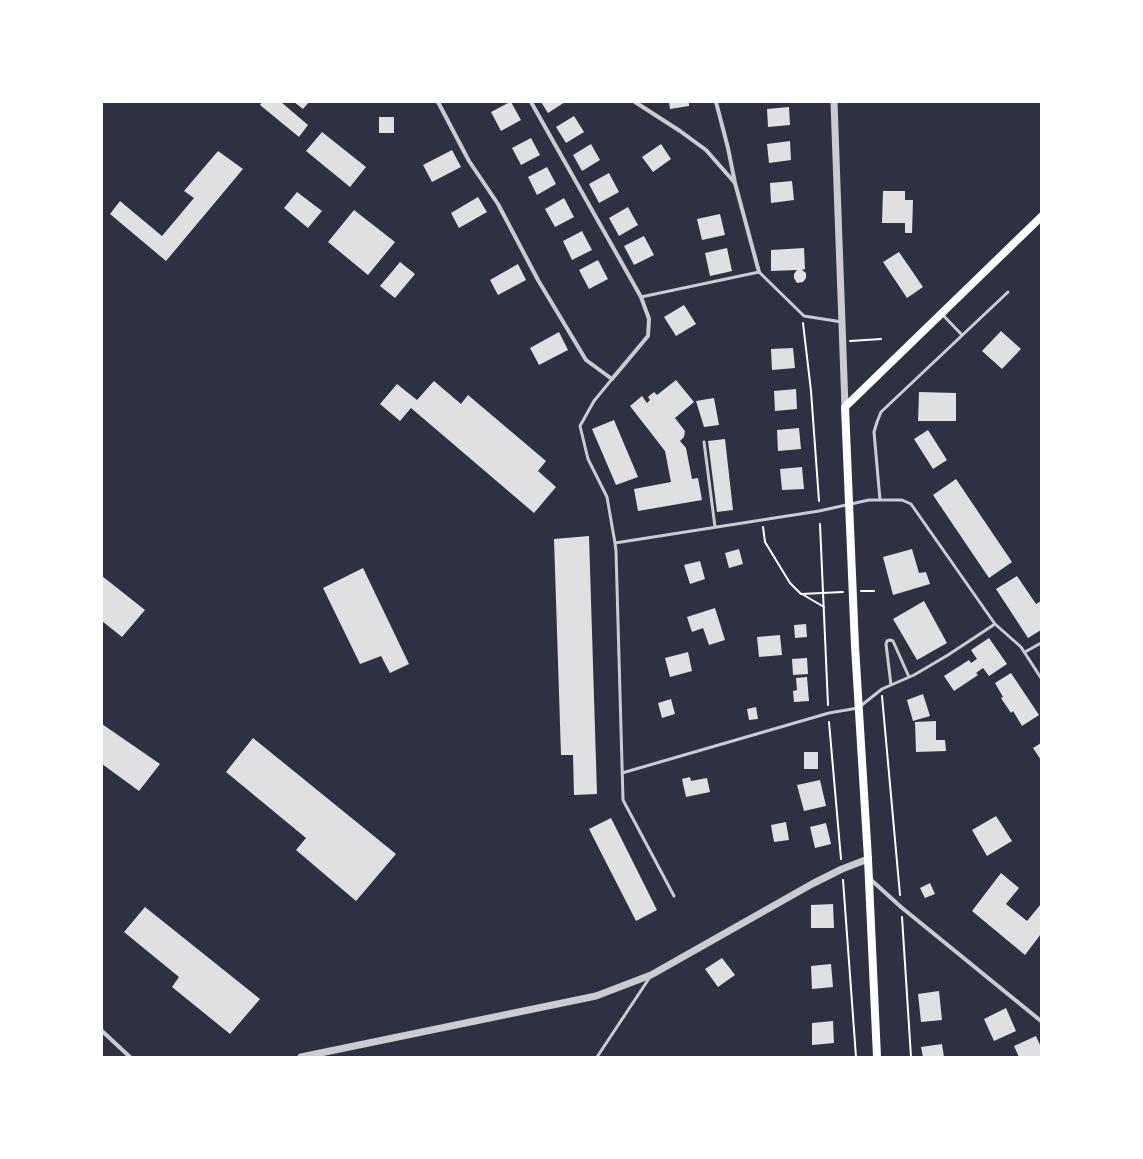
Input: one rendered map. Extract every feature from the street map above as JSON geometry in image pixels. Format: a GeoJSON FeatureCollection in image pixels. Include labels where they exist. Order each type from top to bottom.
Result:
{"type":"FeatureCollection","features":[{"type":"Feature","properties":{"kind":"main road"},"geometry":{"type":"LineString","coordinates":[[877,1057],[868,859],[858,708],[845,407],[1041,217]]}},
{"type":"Feature","properties":{"kind":"street"},"geometry":{"type":"LineString","coordinates":[[438,102],[469,161],[498,204],[538,280],[586,360],[612,379],[648,336],[649,319],[641,297],[531,102]]}},
{"type":"Feature","properties":{"kind":"street"},"geometry":{"type":"LineString","coordinates":[[635,102],[706,150],[735,183]]}},
{"type":"Feature","properties":{"kind":"street"},"geometry":{"type":"LineString","coordinates":[[716,102],[735,183],[759,272]]}},
{"type":"Feature","properties":{"kind":"street"},"geometry":{"type":"LineString","coordinates":[[834,102],[845,407]]}},
{"type":"Feature","properties":{"kind":"street"},"geometry":{"type":"LineString","coordinates":[[301,1057],[596,996],[651,975],[812,884],[842,869],[868,859]]}},
{"type":"Feature","properties":{"kind":"street"},"geometry":{"type":"LineString","coordinates":[[869,878],[901,907],[1041,1021]]}},
{"type":"Feature","properties":{"kind":"street"},"geometry":{"type":"LineString","coordinates":[[102,1031],[130,1057]]}},
{"type":"Feature","properties":{"kind":"lane"},"geometry":{"type":"LineString","coordinates":[[641,297],[759,272],[804,316],[842,322]]}},
{"type":"Feature","properties":{"kind":"lane"},"geometry":{"type":"LineString","coordinates":[[880,500],[874,432],[876,422],[881,412],[1008,292]]}},
{"type":"Feature","properties":{"kind":"lane"},"geometry":{"type":"LineString","coordinates":[[942,313],[962,335]]}},
{"type":"Feature","properties":{"kind":"lane"},"geometry":{"type":"LineString","coordinates":[[612,379],[594,401],[580,426],[588,459],[606,497],[616,551],[623,800],[674,896]]}},
{"type":"Feature","properties":{"kind":"lane"},"geometry":{"type":"LineString","coordinates":[[704,442],[715,527]]}},
{"type":"Feature","properties":{"kind":"lane"},"geometry":{"type":"LineString","coordinates":[[615,543],[819,511],[869,500],[902,500],[911,504],[995,624],[1021,646],[1041,678]]}},
{"type":"Feature","properties":{"kind":"lane"},"geometry":{"type":"LineString","coordinates":[[622,774],[829,713],[858,708],[882,689],[909,677],[948,655],[995,624]]}},
{"type":"Feature","properties":{"kind":"lane"},"geometry":{"type":"LineString","coordinates":[[892,685],[886,644],[887,641],[893,641],[909,677]]}},
{"type":"Feature","properties":{"kind":"lane"},"geometry":{"type":"LineString","coordinates":[[1025,652],[1041,643]]}},
{"type":"Feature","properties":{"kind":"lane"},"geometry":{"type":"LineString","coordinates":[[597,1057],[651,975]]}},
{"type":"Feature","properties":{"kind":"path"},"geometry":{"type":"LineString","coordinates":[[803,323],[811,391],[819,501]]}},
{"type":"Feature","properties":{"kind":"path"},"geometry":{"type":"LineString","coordinates":[[849,341],[881,338]]}},
{"type":"Feature","properties":{"kind":"path"},"geometry":{"type":"LineString","coordinates":[[763,520],[765,542],[790,583],[802,594],[824,607]]}},
{"type":"Feature","properties":{"kind":"path"},"geometry":{"type":"LineString","coordinates":[[820,524],[828,705]]}},
{"type":"Feature","properties":{"kind":"path"},"geometry":{"type":"LineString","coordinates":[[860,592],[874,591]]}},
{"type":"Feature","properties":{"kind":"path"},"geometry":{"type":"LineString","coordinates":[[802,594],[843,592]]}},
{"type":"Feature","properties":{"kind":"path"},"geometry":{"type":"LineString","coordinates":[[882,689],[900,895]]}},
{"type":"Feature","properties":{"kind":"path"},"geometry":{"type":"LineString","coordinates":[[829,722],[841,859]]}},
{"type":"Feature","properties":{"kind":"path"},"geometry":{"type":"LineString","coordinates":[[843,880],[856,1057]]}},
{"type":"Feature","properties":{"kind":"path"},"geometry":{"type":"LineString","coordinates":[[902,917],[911,1057]]}},
{"type":"Feature","properties":{"kind":"building"},"geometry":{"type":"Polygon","coordinates":[[[262,102],[281,102],[308,125],[299,137],[260,105],[262,102]]]}},
{"type":"Feature","properties":{"kind":"building"},"geometry":{"type":"Polygon","coordinates":[[[294,102],[309,102],[303,109],[294,102]]]}},
{"type":"Feature","properties":{"kind":"building"},"geometry":{"type":"Polygon","coordinates":[[[510,102],[521,120],[501,131],[491,112],[510,102]]]}},
{"type":"Feature","properties":{"kind":"building"},"geometry":{"type":"Polygon","coordinates":[[[541,102],[565,102],[548,113],[541,102]]]}},
{"type":"Feature","properties":{"kind":"building"},"geometry":{"type":"Polygon","coordinates":[[[669,102],[689,102],[689,106],[670,109],[669,102]]]}},
{"type":"Feature","properties":{"kind":"building"},"geometry":{"type":"Polygon","coordinates":[[[789,107],[790,125],[768,127],[767,109],[789,107]]]}},
{"type":"Feature","properties":{"kind":"building"},"geometry":{"type":"Polygon","coordinates":[[[574,116],[584,132],[566,143],[556,127],[574,116]]]}},
{"type":"Feature","properties":{"kind":"building"},"geometry":{"type":"Polygon","coordinates":[[[379,117],[394,117],[394,133],[379,133],[379,117]]]}},
{"type":"Feature","properties":{"kind":"building"},"geometry":{"type":"Polygon","coordinates":[[[322,132],[366,167],[350,187],[306,151],[322,132]]]}},
{"type":"Feature","properties":{"kind":"building"},"geometry":{"type":"Polygon","coordinates":[[[531,138],[540,155],[521,165],[512,148],[531,138]]]}},
{"type":"Feature","properties":{"kind":"building"},"geometry":{"type":"Polygon","coordinates":[[[790,141],[791,160],[769,163],[767,144],[790,141]]]}},
{"type":"Feature","properties":{"kind":"building"},"geometry":{"type":"Polygon","coordinates":[[[591,144],[600,160],[582,171],[573,155],[591,144]]]}},
{"type":"Feature","properties":{"kind":"building"},"geometry":{"type":"Polygon","coordinates":[[[661,144],[671,159],[653,172],[642,157],[661,144]]]}},
{"type":"Feature","properties":{"kind":"building"},"geometry":{"type":"Polygon","coordinates":[[[452,150],[461,167],[432,182],[423,165],[452,150]]]}},
{"type":"Feature","properties":{"kind":"building"},"geometry":{"type":"Polygon","coordinates":[[[218,151],[243,169],[166,261],[110,214],[120,201],[162,236],[194,198],[184,191],[218,151]]]}},
{"type":"Feature","properties":{"kind":"building"},"geometry":{"type":"Polygon","coordinates":[[[547,167],[556,184],[537,195],[528,177],[547,167]]]}},
{"type":"Feature","properties":{"kind":"building"},"geometry":{"type":"Polygon","coordinates":[[[609,173],[619,192],[599,203],[589,184],[609,173]]]}},
{"type":"Feature","properties":{"kind":"building"},"geometry":{"type":"Polygon","coordinates":[[[792,181],[794,200],[771,203],[770,183],[792,181]]]}},
{"type":"Feature","properties":{"kind":"building"},"geometry":{"type":"Polygon","coordinates":[[[883,191],[905,191],[905,200],[913,200],[912,233],[905,233],[905,223],[882,223],[883,191]]]}},
{"type":"Feature","properties":{"kind":"building"},"geometry":{"type":"Polygon","coordinates":[[[297,192],[322,211],[308,228],[284,208],[297,192]]]}},
{"type":"Feature","properties":{"kind":"building"},"geometry":{"type":"Polygon","coordinates":[[[478,197],[487,212],[459,228],[451,213],[478,197]]]}},
{"type":"Feature","properties":{"kind":"building"},"geometry":{"type":"Polygon","coordinates":[[[564,198],[574,217],[555,227],[545,209],[564,198]]]}},
{"type":"Feature","properties":{"kind":"building"},"geometry":{"type":"Polygon","coordinates":[[[628,207],[638,225],[619,236],[609,218],[628,207]]]}},
{"type":"Feature","properties":{"kind":"building"},"geometry":{"type":"Polygon","coordinates":[[[354,210],[395,242],[368,275],[328,242],[354,210]]]}},
{"type":"Feature","properties":{"kind":"building"},"geometry":{"type":"Polygon","coordinates":[[[720,214],[725,235],[702,240],[697,219],[720,214]]]}},
{"type":"Feature","properties":{"kind":"building"},"geometry":{"type":"Polygon","coordinates":[[[582,231],[592,250],[572,260],[563,241],[582,231]]]}},
{"type":"Feature","properties":{"kind":"building"},"geometry":{"type":"Polygon","coordinates":[[[644,236],[654,255],[634,265],[624,246],[644,236]]]}},
{"type":"Feature","properties":{"kind":"building"},"geometry":{"type":"Polygon","coordinates":[[[727,248],[732,271],[710,276],[705,253],[727,248]]]}},
{"type":"Feature","properties":{"kind":"building"},"geometry":{"type":"Polygon","coordinates":[[[804,248],[805,269],[802,270],[806,273],[806,278],[803,282],[797,283],[794,278],[794,274],[797,270],[771,271],[771,250],[804,248]]]}},
{"type":"Feature","properties":{"kind":"building"},"geometry":{"type":"Polygon","coordinates":[[[899,252],[923,287],[907,298],[883,262],[899,252]]]}},
{"type":"Feature","properties":{"kind":"building"},"geometry":{"type":"Polygon","coordinates":[[[598,260],[608,279],[589,289],[579,270],[598,260]]]}},
{"type":"Feature","properties":{"kind":"building"},"geometry":{"type":"Polygon","coordinates":[[[400,262],[415,274],[395,298],[380,286],[400,262]]]}},
{"type":"Feature","properties":{"kind":"building"},"geometry":{"type":"Polygon","coordinates":[[[518,264],[526,280],[498,295],[490,280],[518,264]]]}},
{"type":"Feature","properties":{"kind":"building"},"geometry":{"type":"Polygon","coordinates":[[[684,305],[696,324],[676,336],[664,317],[684,305]]]}},
{"type":"Feature","properties":{"kind":"building"},"geometry":{"type":"Polygon","coordinates":[[[1001,331],[1021,349],[1002,369],[982,351],[1001,331]]]}},
{"type":"Feature","properties":{"kind":"building"},"geometry":{"type":"Polygon","coordinates":[[[559,332],[568,350],[539,365],[530,348],[559,332]]]}},
{"type":"Feature","properties":{"kind":"building"},"geometry":{"type":"Polygon","coordinates":[[[793,348],[795,368],[772,370],[771,349],[793,348]]]}},
{"type":"Feature","properties":{"kind":"building"},"geometry":{"type":"Polygon","coordinates":[[[676,380],[694,402],[675,418],[685,431],[684,437],[680,441],[686,448],[692,479],[698,478],[702,500],[638,511],[634,489],[671,482],[665,451],[630,406],[642,396],[647,403],[650,400],[648,397],[654,392],[657,395],[676,380]]]}},
{"type":"Feature","properties":{"kind":"building"},"geometry":{"type":"Polygon","coordinates":[[[434,381],[461,404],[468,395],[546,461],[538,471],[556,487],[534,513],[411,408],[400,421],[380,404],[397,384],[417,400],[434,381]]]}},
{"type":"Feature","properties":{"kind":"building"},"geometry":{"type":"Polygon","coordinates":[[[796,389],[797,409],[775,411],[774,391],[796,389]]]}},
{"type":"Feature","properties":{"kind":"building"},"geometry":{"type":"Polygon","coordinates":[[[919,392],[956,393],[956,421],[918,421],[919,392]]]}},
{"type":"Feature","properties":{"kind":"building"},"geometry":{"type":"Polygon","coordinates":[[[714,398],[719,425],[704,427],[696,401],[714,398]]]}},
{"type":"Feature","properties":{"kind":"building"},"geometry":{"type":"Polygon","coordinates":[[[614,420],[638,477],[616,485],[592,429],[614,420]]]}},
{"type":"Feature","properties":{"kind":"building"},"geometry":{"type":"Polygon","coordinates":[[[799,428],[801,449],[778,451],[777,430],[799,428]]]}},
{"type":"Feature","properties":{"kind":"building"},"geometry":{"type":"Polygon","coordinates":[[[928,430],[947,460],[933,469],[914,439],[928,430]]]}},
{"type":"Feature","properties":{"kind":"building"},"geometry":{"type":"Polygon","coordinates":[[[725,439],[733,510],[717,512],[708,441],[725,439]]]}},
{"type":"Feature","properties":{"kind":"building"},"geometry":{"type":"Polygon","coordinates":[[[802,467],[804,489],[782,490],[780,469],[802,467]]]}},
{"type":"Feature","properties":{"kind":"building"},"geometry":{"type":"Polygon","coordinates":[[[956,479],[1012,562],[989,578],[933,495],[956,479]]]}},
{"type":"Feature","properties":{"kind":"building"},"geometry":{"type":"Polygon","coordinates":[[[589,536],[597,794],[574,795],[573,755],[561,755],[554,539],[589,536]]]}},
{"type":"Feature","properties":{"kind":"building"},"geometry":{"type":"Polygon","coordinates":[[[739,549],[743,564],[729,568],[725,553],[739,549]]]}},
{"type":"Feature","properties":{"kind":"building"},"geometry":{"type":"Polygon","coordinates":[[[912,549],[919,573],[926,572],[930,584],[893,595],[883,557],[912,549]]]}},
{"type":"Feature","properties":{"kind":"building"},"geometry":{"type":"Polygon","coordinates":[[[700,561],[705,579],[690,584],[684,565],[700,561]]]}},
{"type":"Feature","properties":{"kind":"building"},"geometry":{"type":"Polygon","coordinates":[[[363,568],[409,664],[390,673],[381,656],[360,664],[323,588],[363,568]]]}},
{"type":"Feature","properties":{"kind":"building"},"geometry":{"type":"Polygon","coordinates":[[[102,576],[145,610],[122,637],[102,621],[102,576]]]}},
{"type":"Feature","properties":{"kind":"building"},"geometry":{"type":"Polygon","coordinates":[[[1017,576],[1036,604],[1041,601],[1041,630],[1028,638],[996,589],[1017,576]]]}},
{"type":"Feature","properties":{"kind":"building"},"geometry":{"type":"Polygon","coordinates":[[[924,601],[947,643],[917,660],[893,619],[924,601]]]}},
{"type":"Feature","properties":{"kind":"building"},"geometry":{"type":"Polygon","coordinates":[[[715,608],[725,640],[709,645],[703,628],[692,632],[687,617],[715,608]]]}},
{"type":"Feature","properties":{"kind":"building"},"geometry":{"type":"Polygon","coordinates":[[[806,624],[807,637],[795,638],[794,625],[806,624]]]}},
{"type":"Feature","properties":{"kind":"building"},"geometry":{"type":"Polygon","coordinates":[[[780,635],[782,655],[759,657],[757,637],[780,635]]]}},
{"type":"Feature","properties":{"kind":"building"},"geometry":{"type":"Polygon","coordinates":[[[989,638],[1007,664],[989,676],[983,668],[976,673],[978,675],[954,691],[944,676],[969,660],[971,663],[977,659],[971,650],[989,638]]]}},
{"type":"Feature","properties":{"kind":"building"},"geometry":{"type":"Polygon","coordinates":[[[688,652],[692,671],[670,677],[665,658],[688,652]]]}},
{"type":"Feature","properties":{"kind":"building"},"geometry":{"type":"Polygon","coordinates":[[[807,658],[808,674],[793,675],[792,659],[807,658]]]}},
{"type":"Feature","properties":{"kind":"building"},"geometry":{"type":"Polygon","coordinates":[[[1011,673],[1039,715],[1022,726],[1013,711],[1011,713],[1001,698],[1003,697],[995,683],[1011,673]]]}},
{"type":"Feature","properties":{"kind":"building"},"geometry":{"type":"Polygon","coordinates":[[[807,677],[809,701],[794,702],[793,691],[797,690],[796,678],[807,677]]]}},
{"type":"Feature","properties":{"kind":"building"},"geometry":{"type":"Polygon","coordinates":[[[923,694],[930,716],[913,721],[907,700],[923,694]]]}},
{"type":"Feature","properties":{"kind":"building"},"geometry":{"type":"Polygon","coordinates":[[[671,699],[675,714],[662,718],[658,703],[671,699]]]}},
{"type":"Feature","properties":{"kind":"building"},"geometry":{"type":"Polygon","coordinates":[[[756,707],[758,719],[749,720],[747,709],[756,707]]]}},
{"type":"Feature","properties":{"kind":"building"},"geometry":{"type":"Polygon","coordinates":[[[936,721],[936,740],[945,740],[946,751],[916,752],[915,722],[936,721]]]}},
{"type":"Feature","properties":{"kind":"building"},"geometry":{"type":"Polygon","coordinates":[[[102,724],[160,764],[139,791],[102,764],[102,724]]]}},
{"type":"Feature","properties":{"kind":"building"},"geometry":{"type":"Polygon","coordinates":[[[253,738],[396,854],[356,901],[296,850],[306,838],[226,772],[253,738]]]}},
{"type":"Feature","properties":{"kind":"building"},"geometry":{"type":"Polygon","coordinates":[[[1041,743],[1041,760],[1033,748],[1041,743]]]}},
{"type":"Feature","properties":{"kind":"building"},"geometry":{"type":"Polygon","coordinates":[[[804,752],[818,752],[818,769],[804,769],[804,752]]]}},
{"type":"Feature","properties":{"kind":"building"},"geometry":{"type":"Polygon","coordinates":[[[690,777],[691,781],[707,778],[710,792],[686,797],[682,779],[690,777]]]}},
{"type":"Feature","properties":{"kind":"building"},"geometry":{"type":"Polygon","coordinates":[[[820,780],[826,806],[804,811],[797,785],[820,780]]]}},
{"type":"Feature","properties":{"kind":"building"},"geometry":{"type":"Polygon","coordinates":[[[996,816],[1012,841],[987,856],[972,830],[996,816]]]}},
{"type":"Feature","properties":{"kind":"building"},"geometry":{"type":"Polygon","coordinates":[[[611,818],[657,910],[636,921],[589,829],[611,818]]]}},
{"type":"Feature","properties":{"kind":"building"},"geometry":{"type":"Polygon","coordinates":[[[786,822],[789,840],[774,842],[771,825],[786,822]]]}},
{"type":"Feature","properties":{"kind":"building"},"geometry":{"type":"Polygon","coordinates":[[[826,823],[831,844],[815,848],[810,827],[826,823]]]}},
{"type":"Feature","properties":{"kind":"building"},"geometry":{"type":"Polygon","coordinates":[[[1001,873],[1019,888],[1006,904],[1027,921],[1041,904],[1041,934],[1025,955],[972,911],[1001,873]]]}},
{"type":"Feature","properties":{"kind":"building"},"geometry":{"type":"Polygon","coordinates":[[[930,883],[935,894],[925,898],[920,888],[930,883]]]}},
{"type":"Feature","properties":{"kind":"building"},"geometry":{"type":"Polygon","coordinates":[[[833,904],[834,928],[811,928],[811,905],[833,904]]]}},
{"type":"Feature","properties":{"kind":"building"},"geometry":{"type":"Polygon","coordinates":[[[145,907],[260,999],[230,1034],[172,987],[179,977],[124,932],[145,907]]]}},
{"type":"Feature","properties":{"kind":"building"},"geometry":{"type":"Polygon","coordinates":[[[722,958],[735,975],[718,987],[705,969],[722,958]]]}},
{"type":"Feature","properties":{"kind":"building"},"geometry":{"type":"Polygon","coordinates":[[[831,964],[833,987],[812,989],[811,966],[831,964]]]}},
{"type":"Feature","properties":{"kind":"building"},"geometry":{"type":"Polygon","coordinates":[[[939,991],[942,1020],[921,1022],[918,994],[939,991]]]}},
{"type":"Feature","properties":{"kind":"building"},"geometry":{"type":"Polygon","coordinates":[[[1006,1008],[1016,1031],[994,1041],[984,1019],[1006,1008]]]}},
{"type":"Feature","properties":{"kind":"building"},"geometry":{"type":"Polygon","coordinates":[[[833,1021],[834,1043],[812,1045],[812,1023],[833,1021]]]}},
{"type":"Feature","properties":{"kind":"building"},"geometry":{"type":"Polygon","coordinates":[[[1036,1036],[1041,1047],[1041,1057],[1019,1057],[1014,1046],[1036,1036]]]}},
{"type":"Feature","properties":{"kind":"building"},"geometry":{"type":"Polygon","coordinates":[[[942,1044],[944,1057],[923,1057],[921,1047],[942,1044]]]}}]}
